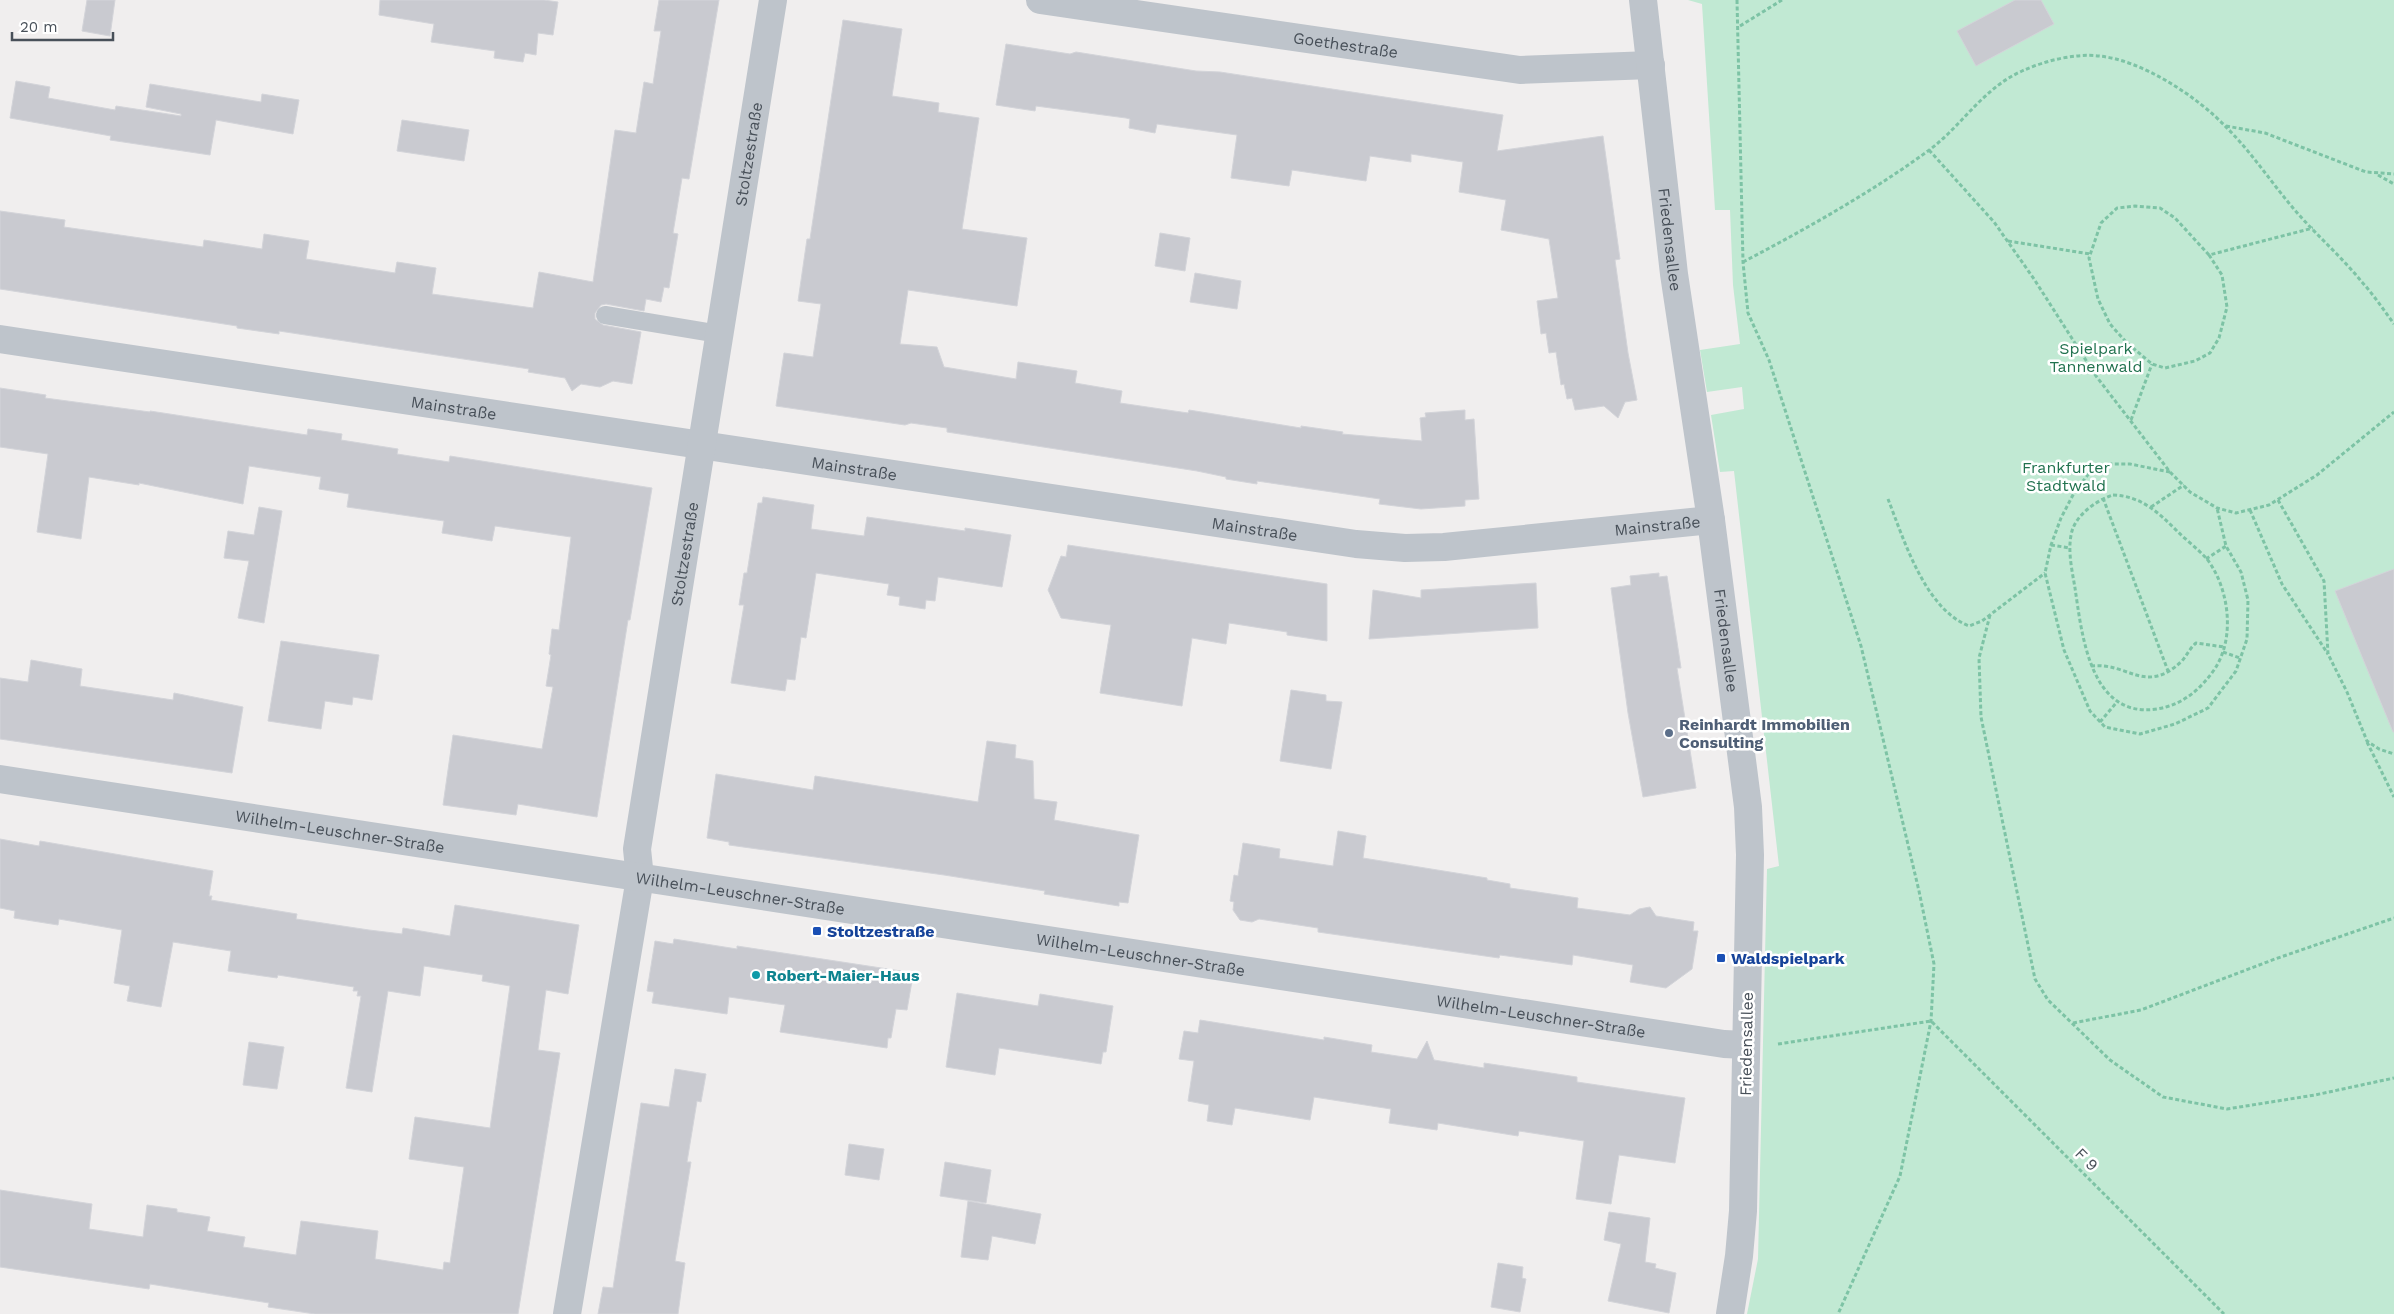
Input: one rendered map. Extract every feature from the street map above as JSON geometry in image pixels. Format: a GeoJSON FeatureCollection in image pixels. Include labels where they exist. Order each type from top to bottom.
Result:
{"type":"FeatureCollection","features":[{"type":"Feature","properties":{"kind":"street","name":"Stoltzestraße"},"geometry":{"type":"LineString","coordinates":[[567,1314],[640,878],[637,849],[700,445],[773,0]]}},
{"type":"Feature","properties":{"kind":"street","name":"Goethestraße"},"geometry":{"type":"LineString","coordinates":[[1040,0],[1520,70],[1651,65]]}},
{"type":"Feature","properties":{"kind":"street","name":"Friedensallee"},"geometry":{"type":"LineString","coordinates":[[1643,0],[1674,274],[1711,520],[1748,807],[1750,855],[1743,1211],[1739,1256],[1730,1314]]}},
{"type":"Feature","properties":{"kind":"street","name":"Mainstraße"},"geometry":{"type":"LineString","coordinates":[[0,339],[1356,544],[1398,548],[1444,548],[1711,520]]}},
{"type":"Feature","properties":{"kind":"street","name":"Wilhelm-Leuschner-Straße"},"geometry":{"type":"LineString","coordinates":[[0,779],[1724,1044],[1746,1045]]}},
{"type":"Feature","properties":{"kind":"lane"},"geometry":{"type":"LineString","coordinates":[[604,315],[719,334]]}},
{"type":"Feature","properties":{"kind":"path"},"geometry":{"type":"LineString","coordinates":[[1737,0],[1743,262],[1748,314],[1769,360],[1860,646],[1919,891],[1934,964],[1931,1021],[1900,1176],[1838,1314]]}},
{"type":"Feature","properties":{"kind":"path"},"geometry":{"type":"LineString","coordinates":[[1739,26],[1782,0]]}},
{"type":"Feature","properties":{"kind":"path"},"geometry":{"type":"LineString","coordinates":[[1743,262],[1809,227],[1929,150],[1988,92],[2022,71],[2061,59],[2097,55],[2121,59],[2153,74],[2185,93],[2225,126],[2264,170],[2294,209],[2362,281],[2394,324]]}},
{"type":"Feature","properties":{"kind":"path"},"geometry":{"type":"LineString","coordinates":[[2225,126],[2265,133],[2366,172],[2394,174]]}},
{"type":"Feature","properties":{"kind":"path"},"geometry":{"type":"LineString","coordinates":[[1929,150],[1994,222],[2096,376],[2170,472],[2190,492],[2217,508],[2236,513],[2269,505],[2317,475],[2394,412]]}},
{"type":"Feature","properties":{"kind":"path"},"geometry":{"type":"LineString","coordinates":[[2376,173],[2394,184]]}},
{"type":"Feature","properties":{"kind":"path"},"geometry":{"type":"LineString","coordinates":[[2135,206],[2160,208],[2175,218],[2209,254],[2222,275],[2227,307],[2219,338],[2210,353],[2195,361],[2165,368],[2152,364],[2126,342],[2110,324],[2098,299],[2089,258],[2090,254],[2101,223],[2117,208],[2135,206]]}},
{"type":"Feature","properties":{"kind":"path"},"geometry":{"type":"LineString","coordinates":[[2209,254],[2313,228]]}},
{"type":"Feature","properties":{"kind":"path"},"geometry":{"type":"LineString","coordinates":[[2007,241],[2090,254]]}},
{"type":"Feature","properties":{"kind":"path"},"geometry":{"type":"LineString","coordinates":[[2130,421],[2152,364]]}},
{"type":"Feature","properties":{"kind":"path"},"geometry":{"type":"LineString","coordinates":[[2170,472],[2130,464],[2109,464],[2090,472],[2074,493],[2061,518],[2051,545],[2045,574],[2064,650],[2090,711],[2105,727],[2140,734],[2175,724],[2208,708],[2236,671],[2247,638],[2248,600],[2240,572],[2226,546],[2217,508]]}},
{"type":"Feature","properties":{"kind":"path"},"geometry":{"type":"LineString","coordinates":[[2152,507],[2184,485]]}},
{"type":"Feature","properties":{"kind":"path"},"geometry":{"type":"LineString","coordinates":[[2113,495],[2124,496],[2140,500],[2152,507],[2206,559],[2223,588],[2226,607],[2223,652],[2207,680],[2197,691],[2180,702],[2144,711],[2130,708],[2117,702],[2100,682],[2092,666],[2080,624],[2070,548],[2072,530],[2081,516],[2103,498],[2113,495]]}},
{"type":"Feature","properties":{"kind":"path"},"geometry":{"type":"LineString","coordinates":[[2103,498],[2168,671]]}},
{"type":"Feature","properties":{"kind":"path"},"geometry":{"type":"LineString","coordinates":[[1888,499],[1911,558],[1942,609],[1957,622],[1969,626],[1982,621],[2045,574]]}},
{"type":"Feature","properties":{"kind":"path"},"geometry":{"type":"LineString","coordinates":[[2278,500],[2324,581],[2328,654]]}},
{"type":"Feature","properties":{"kind":"path"},"geometry":{"type":"LineString","coordinates":[[2250,510],[2282,584],[2328,654],[2394,797]]}},
{"type":"Feature","properties":{"kind":"path"},"geometry":{"type":"LineString","coordinates":[[2051,545],[2070,548]]}},
{"type":"Feature","properties":{"kind":"path"},"geometry":{"type":"LineString","coordinates":[[2206,559],[2226,546]]}},
{"type":"Feature","properties":{"kind":"path"},"geometry":{"type":"LineString","coordinates":[[1990,615],[1979,658],[1980,717],[2035,979],[2048,1000],[2110,1060],[2163,1097],[2227,1109],[2315,1095],[2394,1078]]}},
{"type":"Feature","properties":{"kind":"path"},"geometry":{"type":"LineString","coordinates":[[2092,666],[2108,665],[2140,677],[2158,677],[2183,660],[2196,643],[2224,647]]}},
{"type":"Feature","properties":{"kind":"path"},"geometry":{"type":"LineString","coordinates":[[2223,652],[2240,658]]}},
{"type":"Feature","properties":{"kind":"path"},"geometry":{"type":"LineString","coordinates":[[2100,722],[2117,702]]}},
{"type":"Feature","properties":{"kind":"path"},"geometry":{"type":"LineString","coordinates":[[2367,741],[2379,749],[2394,754]]}},
{"type":"Feature","properties":{"kind":"path"},"geometry":{"type":"LineString","coordinates":[[2072,1024],[2141,1010],[2394,918]]}},
{"type":"Feature","properties":{"kind":"path"},"geometry":{"type":"LineString","coordinates":[[1746,1045],[1793,1043],[1813,1038],[1931,1021]]}},
{"type":"Feature","properties":{"kind":"path","name":"F 9"},"geometry":{"type":"LineString","coordinates":[[1931,1021],[2224,1314]]}},
{"type":"Feature","properties":{"kind":"green space","name":"Frankfurter Stadtwald"},"geometry":{"type":"Polygon","coordinates":[[[1688,0],[2394,0],[2394,1314],[1747,1314],[1758,1259],[1767,869],[1779,866],[1734,471],[1720,472],[1711,415],[1744,409],[1742,387],[1707,392],[1700,350],[1740,344],[1733,285],[1730,210],[1715,210],[1702,4],[1688,0]]]}},
{"type":"Feature","properties":{"kind":"building"},"geometry":{"type":"Polygon","coordinates":[[[87,0],[115,0],[110,36],[82,31],[87,0]]]}},
{"type":"Feature","properties":{"kind":"building"},"geometry":{"type":"Polygon","coordinates":[[[380,0],[544,0],[558,2],[553,35],[538,33],[536,55],[525,53],[523,62],[494,58],[495,51],[431,42],[434,24],[379,15],[380,0]]]}},
{"type":"Feature","properties":{"kind":"building"},"geometry":{"type":"Polygon","coordinates":[[[659,0],[719,0],[689,179],[682,178],[673,233],[678,234],[669,288],[664,287],[661,302],[646,299],[644,311],[606,304],[601,305],[595,313],[595,319],[603,325],[641,332],[632,384],[613,381],[600,387],[581,384],[572,391],[565,378],[528,372],[529,369],[279,331],[279,334],[237,328],[237,326],[0,289],[0,211],[65,220],[64,227],[203,247],[204,240],[262,249],[264,234],[309,241],[306,259],[395,273],[397,262],[436,268],[432,294],[533,308],[539,272],[593,282],[615,130],[636,133],[644,82],[653,84],[661,31],[654,31],[659,0]]]}},
{"type":"Feature","properties":{"kind":"building"},"geometry":{"type":"Polygon","coordinates":[[[2015,0],[2041,0],[2054,24],[1976,66],[1957,31],[2015,0]]]}},
{"type":"Feature","properties":{"kind":"building"},"geometry":{"type":"Polygon","coordinates":[[[843,20],[902,29],[892,96],[939,103],[938,112],[979,118],[962,229],[1027,238],[1017,306],[908,290],[900,344],[937,347],[944,367],[1016,379],[1018,362],[1077,371],[1075,383],[1122,391],[1120,403],[1188,413],[1189,410],[1301,428],[1301,426],[1343,432],[1342,434],[1422,441],[1420,418],[1426,417],[1425,413],[1465,410],[1465,420],[1474,419],[1479,499],[1465,500],[1465,506],[1421,509],[1379,504],[1380,499],[1257,481],[1257,484],[1226,479],[1226,477],[1197,471],[947,432],[947,428],[911,423],[905,425],[776,406],[784,353],[813,357],[821,304],[798,301],[807,239],[810,239],[843,20]]]}},
{"type":"Feature","properties":{"kind":"building"},"geometry":{"type":"Polygon","coordinates":[[[1006,44],[1070,54],[1076,52],[1196,71],[1220,72],[1503,115],[1497,151],[1603,136],[1620,259],[1615,260],[1628,353],[1637,400],[1625,402],[1618,418],[1604,406],[1575,410],[1572,398],[1567,399],[1564,384],[1561,385],[1556,352],[1549,353],[1546,333],[1541,334],[1537,301],[1558,298],[1549,239],[1501,230],[1506,200],[1459,192],[1463,162],[1411,154],[1411,162],[1370,156],[1366,181],[1292,170],[1289,186],[1231,178],[1237,135],[1157,124],[1155,133],[1129,128],[1130,119],[1126,118],[1036,106],[1035,111],[996,105],[1006,44]]]}},
{"type":"Feature","properties":{"kind":"building"},"geometry":{"type":"Polygon","coordinates":[[[16,81],[50,87],[48,98],[115,110],[116,106],[181,116],[181,114],[146,107],[150,84],[261,102],[262,94],[299,100],[293,134],[216,120],[210,155],[110,140],[111,136],[10,118],[16,81]]]}},
{"type":"Feature","properties":{"kind":"building"},"geometry":{"type":"Polygon","coordinates":[[[402,120],[469,130],[464,161],[397,151],[402,120]]]}},
{"type":"Feature","properties":{"kind":"building"},"geometry":{"type":"Polygon","coordinates":[[[1160,233],[1190,238],[1185,271],[1155,266],[1160,233]]]}},
{"type":"Feature","properties":{"kind":"building"},"geometry":{"type":"Polygon","coordinates":[[[1195,273],[1241,281],[1237,309],[1190,302],[1195,273]]]}},
{"type":"Feature","properties":{"kind":"building"},"geometry":{"type":"Polygon","coordinates":[[[0,388],[46,395],[45,398],[150,411],[307,435],[308,429],[342,434],[341,440],[398,449],[397,454],[449,462],[450,456],[652,488],[630,620],[628,620],[597,817],[518,804],[516,815],[443,805],[453,735],[542,749],[553,687],[546,686],[551,655],[549,654],[552,629],[559,630],[571,537],[495,526],[492,541],[442,533],[444,521],[347,507],[349,494],[319,489],[321,477],[249,466],[243,504],[139,483],[139,485],[89,477],[81,539],[37,532],[48,454],[0,447],[0,388]]]}},
{"type":"Feature","properties":{"kind":"building"},"geometry":{"type":"Polygon","coordinates":[[[763,497],[814,505],[811,529],[864,536],[867,517],[965,531],[965,528],[1011,535],[1002,587],[938,577],[935,601],[926,600],[925,609],[899,605],[900,597],[887,595],[889,584],[816,573],[806,638],[801,637],[795,680],[787,679],[785,691],[731,683],[744,605],[739,605],[744,573],[747,573],[758,503],[762,503],[763,497]]]}},
{"type":"Feature","properties":{"kind":"building"},"geometry":{"type":"Polygon","coordinates":[[[259,507],[282,511],[264,623],[238,618],[249,561],[224,558],[228,531],[254,535],[259,507]]]}},
{"type":"Feature","properties":{"kind":"building"},"geometry":{"type":"Polygon","coordinates":[[[1068,545],[1327,584],[1327,641],[1287,635],[1287,632],[1229,623],[1226,644],[1192,638],[1182,706],[1100,693],[1111,625],[1061,618],[1048,590],[1061,556],[1066,557],[1068,545]]]}},
{"type":"Feature","properties":{"kind":"building"},"geometry":{"type":"Polygon","coordinates":[[[2394,569],[2394,732],[2393,732],[2335,591],[2394,569]]]}},
{"type":"Feature","properties":{"kind":"building"},"geometry":{"type":"Polygon","coordinates":[[[1659,573],[1659,577],[1667,576],[1681,668],[1677,668],[1696,788],[1643,797],[1628,713],[1611,588],[1631,585],[1630,576],[1659,573]]]}},
{"type":"Feature","properties":{"kind":"building"},"geometry":{"type":"Polygon","coordinates":[[[1536,583],[1538,628],[1369,639],[1373,590],[1421,598],[1421,590],[1536,583]]]}},
{"type":"Feature","properties":{"kind":"building"},"geometry":{"type":"Polygon","coordinates":[[[281,641],[379,655],[372,700],[353,697],[352,705],[325,701],[321,729],[268,721],[281,641]]]}},
{"type":"Feature","properties":{"kind":"building"},"geometry":{"type":"Polygon","coordinates":[[[31,660],[82,669],[80,686],[173,700],[174,693],[243,707],[232,773],[0,739],[0,678],[28,682],[31,660]]]}},
{"type":"Feature","properties":{"kind":"building"},"geometry":{"type":"Polygon","coordinates":[[[1291,690],[1326,695],[1326,701],[1342,702],[1331,769],[1280,761],[1291,690]]]}},
{"type":"Feature","properties":{"kind":"building"},"geometry":{"type":"Polygon","coordinates":[[[987,741],[1016,745],[1015,758],[1033,761],[1034,799],[1057,802],[1054,820],[1139,835],[1128,903],[1119,902],[1119,906],[1044,894],[1045,891],[944,875],[729,845],[729,842],[707,838],[716,774],[813,790],[815,776],[978,802],[987,741]]]}},
{"type":"Feature","properties":{"kind":"building"},"geometry":{"type":"Polygon","coordinates":[[[1338,831],[1366,836],[1363,858],[1487,878],[1487,880],[1510,884],[1510,888],[1578,898],[1577,908],[1630,915],[1639,909],[1650,907],[1656,916],[1694,922],[1693,931],[1698,931],[1692,969],[1666,988],[1630,982],[1633,965],[1573,955],[1572,965],[1500,955],[1499,958],[1318,932],[1318,928],[1259,919],[1252,922],[1240,920],[1233,910],[1234,902],[1230,901],[1234,875],[1238,876],[1243,843],[1280,849],[1279,858],[1333,866],[1338,831]]]}},
{"type":"Feature","properties":{"kind":"building"},"geometry":{"type":"Polygon","coordinates":[[[0,839],[39,846],[40,841],[213,871],[209,896],[212,896],[211,900],[297,914],[296,919],[369,930],[402,934],[403,928],[450,936],[455,905],[579,925],[568,994],[546,990],[538,1050],[560,1053],[518,1314],[315,1314],[268,1307],[269,1303],[150,1284],[149,1289],[0,1267],[0,1190],[92,1204],[89,1229],[143,1237],[147,1205],[177,1209],[177,1212],[210,1217],[207,1231],[245,1237],[243,1247],[296,1255],[301,1221],[378,1231],[375,1259],[443,1270],[444,1262],[450,1263],[464,1167],[409,1159],[415,1117],[490,1128],[510,986],[482,981],[483,975],[424,966],[420,996],[388,991],[372,1092],[346,1088],[361,996],[357,996],[358,991],[353,991],[354,987],[278,975],[277,978],[228,971],[231,951],[173,942],[161,1007],[127,1001],[130,986],[114,983],[122,930],[59,919],[58,925],[14,918],[15,911],[0,908],[0,839]]]}},
{"type":"Feature","properties":{"kind":"building"},"geometry":{"type":"Polygon","coordinates":[[[674,939],[737,949],[737,946],[901,971],[900,979],[912,981],[907,1010],[896,1009],[891,1038],[888,1038],[887,1048],[780,1032],[785,1005],[729,997],[727,1014],[652,1003],[654,992],[647,991],[655,941],[673,944],[674,939]]]}},
{"type":"Feature","properties":{"kind":"building"},"geometry":{"type":"Polygon","coordinates":[[[957,993],[1038,1006],[1040,994],[1113,1006],[1106,1052],[1103,1052],[1101,1064],[999,1048],[995,1075],[946,1067],[957,993]]]}},
{"type":"Feature","properties":{"kind":"building"},"geometry":{"type":"Polygon","coordinates":[[[1200,1020],[1324,1040],[1324,1037],[1372,1045],[1371,1052],[1417,1059],[1427,1041],[1434,1060],[1484,1068],[1484,1063],[1577,1077],[1577,1082],[1685,1098],[1675,1163],[1619,1155],[1611,1204],[1576,1199],[1584,1141],[1519,1131],[1518,1136],[1438,1123],[1437,1130],[1389,1123],[1391,1109],[1314,1097],[1310,1120],[1235,1108],[1232,1125],[1207,1121],[1209,1105],[1188,1101],[1194,1061],[1179,1059],[1184,1031],[1198,1033],[1200,1020]]]}},
{"type":"Feature","properties":{"kind":"building"},"geometry":{"type":"Polygon","coordinates":[[[249,1042],[284,1047],[277,1089],[243,1085],[249,1042]]]}},
{"type":"Feature","properties":{"kind":"building"},"geometry":{"type":"Polygon","coordinates":[[[675,1069],[706,1074],[701,1102],[697,1101],[687,1162],[691,1162],[675,1261],[685,1263],[678,1314],[598,1314],[603,1287],[613,1288],[641,1103],[669,1107],[675,1069]]]}},
{"type":"Feature","properties":{"kind":"building"},"geometry":{"type":"Polygon","coordinates":[[[849,1144],[884,1149],[879,1180],[845,1175],[849,1144]]]}},
{"type":"Feature","properties":{"kind":"building"},"geometry":{"type":"Polygon","coordinates":[[[945,1162],[991,1170],[986,1203],[940,1196],[945,1162]]]}},
{"type":"Feature","properties":{"kind":"building"},"geometry":{"type":"Polygon","coordinates":[[[968,1201],[1041,1214],[1035,1244],[992,1236],[988,1260],[961,1257],[968,1201]]]}},
{"type":"Feature","properties":{"kind":"building"},"geometry":{"type":"Polygon","coordinates":[[[1609,1212],[1650,1218],[1645,1262],[1656,1264],[1655,1268],[1676,1273],[1669,1313],[1608,1301],[1621,1244],[1604,1240],[1609,1212]]]}},
{"type":"Feature","properties":{"kind":"building"},"geometry":{"type":"Polygon","coordinates":[[[1498,1263],[1523,1267],[1522,1278],[1526,1279],[1520,1312],[1491,1307],[1498,1263]]]}},
{"type":"Feature","properties":{"kind":"place","name":"Reinhardt Immobilien Consulting"},"geometry":{"type":"Point","coordinates":[1669,733]}},
{"type":"Feature","properties":{"kind":"place","name":"Stoltzestraße"},"geometry":{"type":"Point","coordinates":[817,931]}},
{"type":"Feature","properties":{"kind":"place","name":"Waldspielpark"},"geometry":{"type":"Point","coordinates":[1721,958]}},
{"type":"Feature","properties":{"kind":"place","name":"Robert-Maier-Haus"},"geometry":{"type":"Point","coordinates":[756,975]}},
{"type":"Feature","properties":{"kind":"park label","name":"Spielpark Tannenwald"},"geometry":{"type":"Point","coordinates":[2096,357]}}]}
